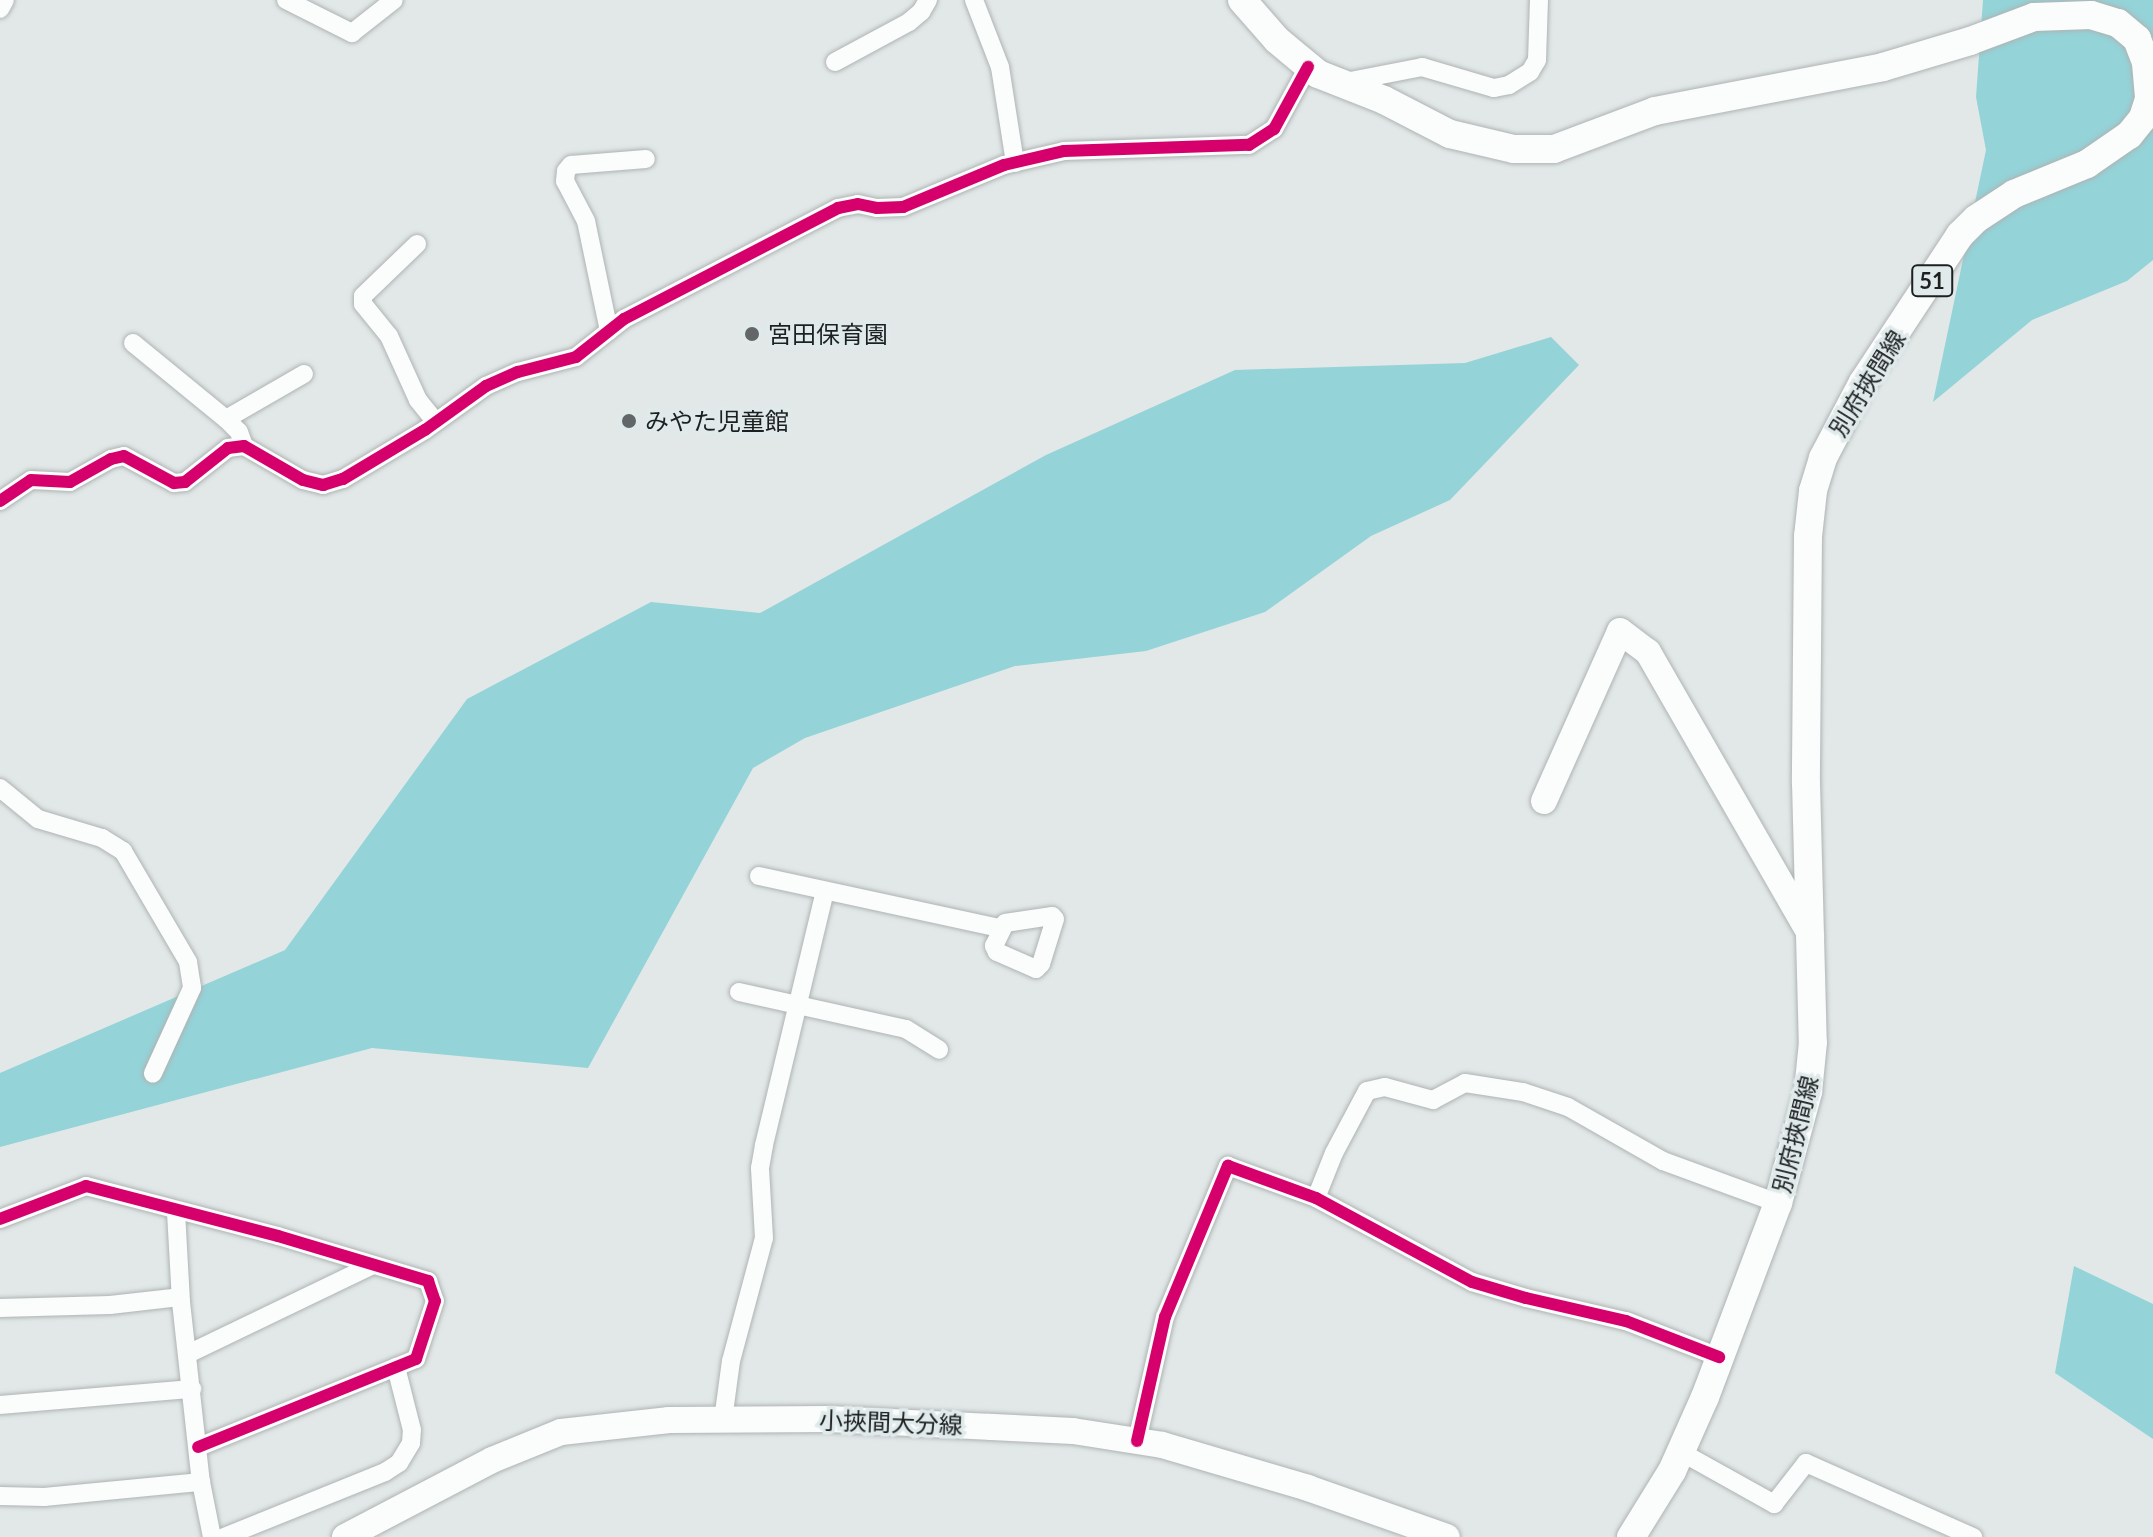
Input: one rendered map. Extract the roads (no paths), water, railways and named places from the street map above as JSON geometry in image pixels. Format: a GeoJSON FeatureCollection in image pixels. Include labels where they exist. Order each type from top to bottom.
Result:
{"type":"FeatureCollection","features":[{"type":"Feature","properties":{"kind":"main road","name":"別府挾間線"},"geometry":{"type":"LineString","coordinates":[[1242,0],[1268,30],[1308,67],[1338,83],[1384,100],[1441,130],[1475,142],[1543,150],[1569,146],[1655,111],[1912,60],[2023,19],[2091,15],[2118,23],[2137,39],[2150,87],[2147,109],[2137,127],[2100,156],[2014,194],[1966,228],[1863,382],[1823,458],[1813,491],[1808,536],[1806,783],[1811,1067],[1800,1134],[1778,1203],[1681,1452],[1631,1537]]}},
{"type":"Feature","properties":{"kind":"main road"},"geometry":{"type":"LineString","coordinates":[[1544,801],[1620,631],[1648,652],[1811,935]]}},
{"type":"Feature","properties":{"kind":"main road","name":"小挾間大分線"},"geometry":{"type":"LineString","coordinates":[[360,1534],[492,1460],[561,1432],[630,1422],[829,1419],[1073,1431],[1162,1445],[1308,1488],[1447,1537]]}},
{"type":"Feature","properties":{"kind":"street"},"geometry":{"type":"LineString","coordinates":[[0,9],[5,0]]}},
{"type":"Feature","properties":{"kind":"street"},"geometry":{"type":"LineString","coordinates":[[286,0],[352,33],[394,0]]}},
{"type":"Feature","properties":{"kind":"street"},"geometry":{"type":"LineString","coordinates":[[835,62],[909,22],[921,12],[928,0]]}},
{"type":"Feature","properties":{"kind":"street"},"geometry":{"type":"LineString","coordinates":[[974,0],[983,16],[1000,67],[1015,163]]}},
{"type":"Feature","properties":{"kind":"street"},"geometry":{"type":"LineString","coordinates":[[1338,83],[1415,67],[1434,69],[1494,88],[1509,85],[1530,72],[1537,60],[1539,0]]}},
{"type":"Feature","properties":{"kind":"street"},"geometry":{"type":"LineString","coordinates":[[0,501],[31,480],[70,482],[111,459],[124,456],[174,483],[185,482],[228,448],[244,446],[303,480],[323,485],[343,479],[436,422],[486,386],[509,375],[576,357],[624,319],[838,208],[858,204],[877,208],[903,207],[1015,163],[1064,151],[1249,145],[1274,129],[1308,67]]}},
{"type":"Feature","properties":{"kind":"street"},"geometry":{"type":"LineString","coordinates":[[609,331],[586,221],[565,181],[566,171],[571,165],[646,159]]}},
{"type":"Feature","properties":{"kind":"street"},"geometry":{"type":"LineString","coordinates":[[417,244],[363,296],[363,304],[389,336],[418,400],[436,422]]}},
{"type":"Feature","properties":{"kind":"street"},"geometry":{"type":"LineString","coordinates":[[133,343],[226,419],[239,432],[244,446]]}},
{"type":"Feature","properties":{"kind":"street"},"geometry":{"type":"LineString","coordinates":[[226,419],[304,374]]}},
{"type":"Feature","properties":{"kind":"street"},"geometry":{"type":"LineString","coordinates":[[0,788],[38,819],[102,838],[123,851],[188,962],[192,988],[153,1073]]}},
{"type":"Feature","properties":{"kind":"street"},"geometry":{"type":"LineString","coordinates":[[759,876],[1000,928]]}},
{"type":"Feature","properties":{"kind":"street"},"geometry":{"type":"LineString","coordinates":[[723,1420],[731,1361],[764,1238],[760,1168],[825,891]]}},
{"type":"Feature","properties":{"kind":"street"},"geometry":{"type":"LineString","coordinates":[[739,992],[906,1029],[939,1050]]}},
{"type":"Feature","properties":{"kind":"street"},"geometry":{"type":"LineString","coordinates":[[1316,1198],[1334,1153],[1367,1091],[1385,1087],[1433,1100],[1465,1083],[1523,1092],[1568,1107],[1663,1161],[1778,1203]]}},
{"type":"Feature","properties":{"kind":"street"},"geometry":{"type":"LineString","coordinates":[[1137,1441],[1165,1317],[1228,1166],[1316,1198],[1472,1282],[1626,1321],[1719,1357]]}},
{"type":"Feature","properties":{"kind":"street"},"geometry":{"type":"LineString","coordinates":[[0,1219],[86,1186],[176,1212],[278,1236],[428,1281],[435,1301],[416,1359],[198,1447]]}},
{"type":"Feature","properties":{"kind":"street"},"geometry":{"type":"LineString","coordinates":[[176,1212],[180,1297],[201,1482],[212,1537]]}},
{"type":"Feature","properties":{"kind":"street"},"geometry":{"type":"LineString","coordinates":[[188,1354],[373,1265]]}},
{"type":"Feature","properties":{"kind":"street"},"geometry":{"type":"LineString","coordinates":[[0,1308],[110,1305],[180,1297]]}},
{"type":"Feature","properties":{"kind":"street"},"geometry":{"type":"LineString","coordinates":[[224,1537],[385,1472],[399,1463],[411,1443],[412,1430],[396,1367]]}},
{"type":"Feature","properties":{"kind":"street"},"geometry":{"type":"LineString","coordinates":[[0,1405],[192,1389]]}},
{"type":"Feature","properties":{"kind":"street"},"geometry":{"type":"LineString","coordinates":[[1681,1452],[1774,1504],[1806,1463],[1973,1537]]}},
{"type":"Feature","properties":{"kind":"street"},"geometry":{"type":"LineString","coordinates":[[0,1496],[44,1497],[201,1482]]}},
{"type":"Feature","properties":{"kind":"place","name":"宮田保育園"},"geometry":{"type":"Point","coordinates":[752,334]}},
{"type":"Feature","properties":{"kind":"place","name":"みやた児童館"},"geometry":{"type":"Point","coordinates":[629,421]}}]}
